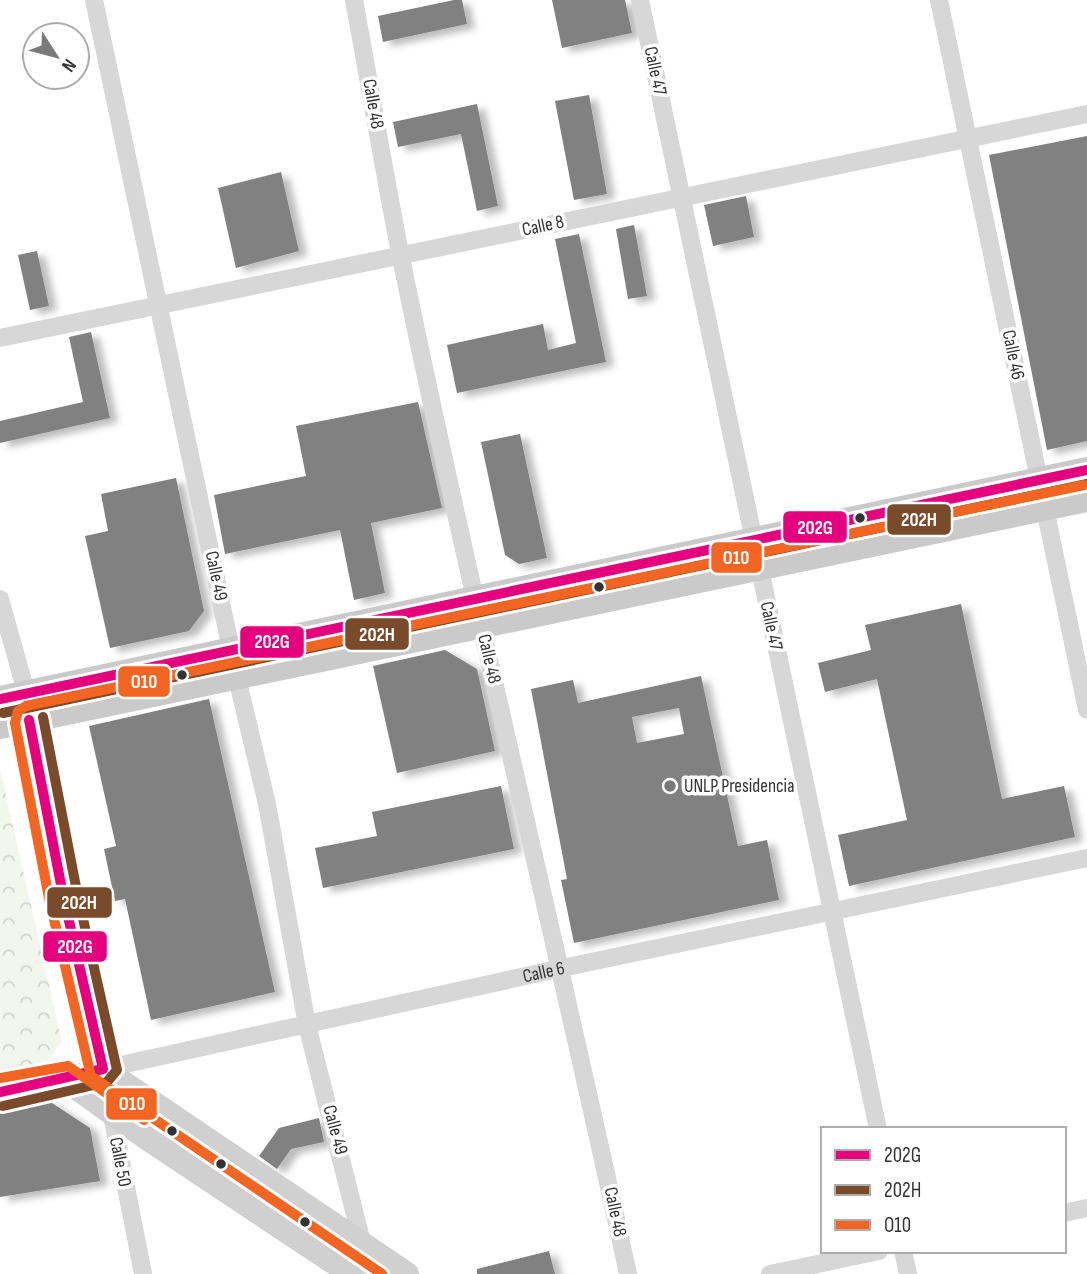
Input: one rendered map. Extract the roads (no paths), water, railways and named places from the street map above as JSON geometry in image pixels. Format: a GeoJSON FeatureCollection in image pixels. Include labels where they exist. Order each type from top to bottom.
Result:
{"type":"FeatureCollection","features":[{"type":"Feature","properties":{"kind":"main road"},"geometry":{"type":"LineString","coordinates":[[0,699],[1087,470]]}},
{"type":"Feature","properties":{"kind":"main road"},"geometry":{"type":"LineString","coordinates":[[0,726],[1087,499]]}},
{"type":"Feature","properties":{"kind":"main road","name":"Calle 50"},"geometry":{"type":"LineString","coordinates":[[26,692],[29,720],[53,833],[58,876],[103,1069]]}},
{"type":"Feature","properties":{"kind":"main road"},"geometry":{"type":"LineString","coordinates":[[103,1069],[407,1274]]}},
{"type":"Feature","properties":{"kind":"main road","name":"Calle 6"},"geometry":{"type":"LineString","coordinates":[[0,1092],[103,1069]]}},
{"type":"Feature","properties":{"kind":"main road"},"geometry":{"type":"LineString","coordinates":[[64,1079],[351,1274]]}},
{"type":"Feature","properties":{"kind":"street","name":"Calle 49"},"geometry":{"type":"LineString","coordinates":[[94,0],[231,651],[267,804],[307,1025],[365,1244],[370,1274]]}},
{"type":"Feature","properties":{"kind":"street","name":"Calle 48"},"geometry":{"type":"LineString","coordinates":[[354,0],[401,255],[481,627],[562,968],[628,1274]]}},
{"type":"Feature","properties":{"kind":"street","name":"Calle 47"},"geometry":{"type":"LineString","coordinates":[[640,0],[878,1127]]}},
{"type":"Feature","properties":{"kind":"street","name":"Calle 46"},"geometry":{"type":"LineString","coordinates":[[939,0],[1087,710]]}},
{"type":"Feature","properties":{"kind":"street","name":"Calle 8"},"geometry":{"type":"LineString","coordinates":[[0,338],[1087,114]]}},
{"type":"Feature","properties":{"kind":"street","name":"Calle 50"},"geometry":{"type":"LineString","coordinates":[[0,599],[26,692]]}},
{"type":"Feature","properties":{"kind":"street","name":"Calle 6"},"geometry":{"type":"LineString","coordinates":[[103,1069],[831,910],[1087,858]]}},
{"type":"Feature","properties":{"kind":"street","name":"Calle 50"},"geometry":{"type":"LineString","coordinates":[[103,1069],[143,1274]]}},
{"type":"Feature","properties":{"kind":"street"},"geometry":{"type":"LineString","coordinates":[[1066,1213],[1087,1208]]}},
{"type":"Feature","properties":{"kind":"street"},"geometry":{"type":"LineString","coordinates":[[770,1274],[870,1253]]}},
{"type":"Feature","properties":{"kind":"street"},"geometry":{"type":"LineString","coordinates":[[903,1253],[908,1274]]}},
{"type":"Feature","properties":{"kind":"place","name":"UNLP Presidencia"},"geometry":{"type":"Point","coordinates":[670,786]}}]}
